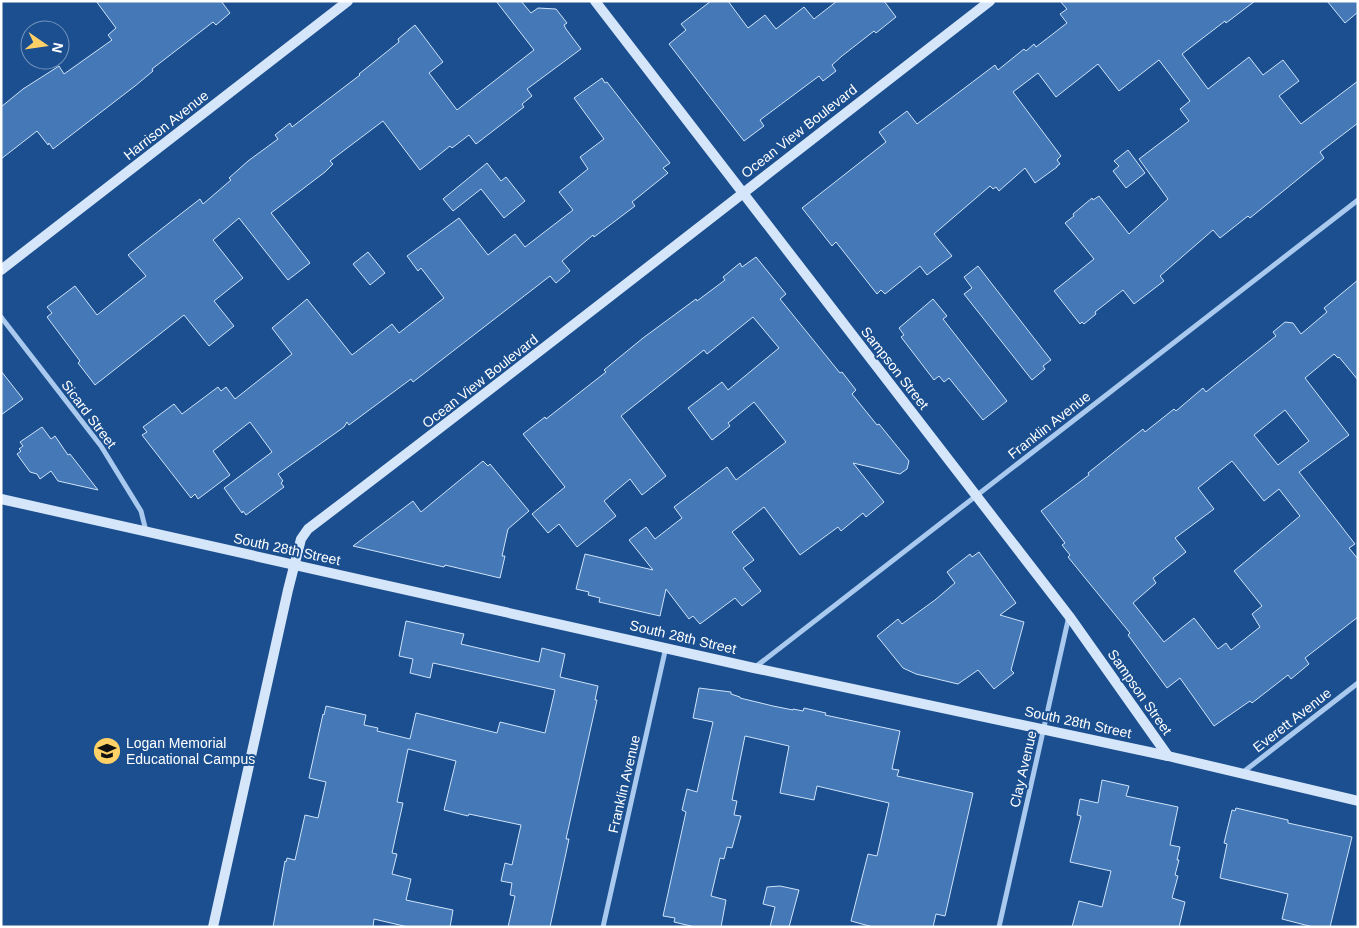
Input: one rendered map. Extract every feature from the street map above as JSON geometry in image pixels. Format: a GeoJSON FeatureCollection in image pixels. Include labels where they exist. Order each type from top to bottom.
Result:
{"type":"FeatureCollection","features":[{"type":"Feature","properties":{"kind":"street","name":"Harrison Avenue"},"geometry":{"type":"LineString","coordinates":[[1,270],[348,1]]}},
{"type":"Feature","properties":{"kind":"street","name":"Sampson Street"},"geometry":{"type":"LineString","coordinates":[[595,1],[1069,616],[1168,756]]}},
{"type":"Feature","properties":{"kind":"street","name":"Ocean View Boulevard"},"geometry":{"type":"LineString","coordinates":[[213,927],[301,539],[308,529],[516,370],[742,192],[990,1]]}},
{"type":"Feature","properties":{"kind":"street","name":"Franklin Avenue"},"geometry":{"type":"LineString","coordinates":[[754,668],[1358,200]]}},
{"type":"Feature","properties":{"kind":"street","name":"Sicard Street"},"geometry":{"type":"LineString","coordinates":[[1,318],[101,446],[141,511],[146,532]]}},
{"type":"Feature","properties":{"kind":"street","name":"South 28th Street"},"geometry":{"type":"LineString","coordinates":[[1,499],[754,668],[1168,756],[1358,801]]}},
{"type":"Feature","properties":{"kind":"street","name":"Clay Avenue"},"geometry":{"type":"LineString","coordinates":[[999,927],[1069,616]]}},
{"type":"Feature","properties":{"kind":"street","name":"Franklin Avenue"},"geometry":{"type":"LineString","coordinates":[[603,927],[666,647]]}},
{"type":"Feature","properties":{"kind":"street","name":"Everett Avenue"},"geometry":{"type":"LineString","coordinates":[[1240,774],[1358,683]]}},
{"type":"Feature","properties":{"kind":"building"},"geometry":{"type":"Polygon","coordinates":[[[96,1],[221,1],[230,13],[216,25],[213,22],[152,69],[153,71],[135,86],[53,149],[37,131],[1,159],[1,107],[23,89],[53,70],[62,70],[64,74],[70,70],[112,40],[108,35],[116,28],[96,1]]]}},
{"type":"Feature","properties":{"kind":"building"},"geometry":{"type":"Polygon","coordinates":[[[496,1],[521,1],[531,13],[538,8],[556,9],[567,23],[564,25],[566,29],[581,49],[527,89],[532,96],[522,104],[524,107],[476,144],[469,135],[452,148],[450,146],[420,170],[383,121],[330,161],[333,164],[325,172],[271,213],[310,263],[288,280],[239,218],[213,240],[243,278],[214,301],[234,326],[209,346],[184,315],[95,385],[78,363],[80,361],[47,317],[52,313],[47,307],[75,286],[97,315],[146,276],[128,255],[200,199],[203,204],[231,180],[229,178],[248,161],[278,139],[275,135],[290,123],[292,127],[360,75],[399,42],[398,39],[415,25],[443,62],[429,73],[457,110],[534,50],[496,1]]]}},
{"type":"Feature","properties":{"kind":"building"},"geometry":{"type":"Polygon","coordinates":[[[711,1],[728,1],[748,28],[765,15],[776,29],[804,7],[814,19],[837,1],[884,1],[896,17],[876,33],[874,31],[842,56],[832,65],[836,71],[823,81],[819,76],[760,120],[764,126],[744,141],[669,44],[686,30],[681,24],[711,1]]]}},
{"type":"Feature","properties":{"kind":"building"},"geometry":{"type":"Polygon","coordinates":[[[1060,1],[1255,1],[1182,54],[1208,89],[1249,57],[1263,75],[1283,60],[1299,81],[1279,96],[1301,124],[1358,81],[1358,123],[1320,152],[1324,158],[1250,218],[1248,216],[1220,238],[1213,230],[1160,276],[1164,281],[1134,304],[1123,290],[1095,312],[1096,314],[1084,324],[1082,322],[1080,324],[1054,291],[1094,259],[1065,223],[1092,198],[1093,200],[1099,196],[1129,234],[1168,199],[1139,159],[1189,121],[1180,109],[1190,101],[1159,60],[1119,91],[1098,64],[1056,97],[1038,73],[1013,92],[1061,156],[1057,160],[1060,164],[1035,183],[1025,168],[999,191],[996,187],[993,189],[990,186],[934,234],[952,256],[927,275],[920,266],[885,294],[881,290],[877,294],[836,242],[832,246],[802,208],[886,142],[879,132],[907,111],[917,124],[995,65],[998,70],[1024,49],[1026,51],[1034,44],[1036,47],[1067,23],[1060,14],[1067,9],[1060,1]]]}},
{"type":"Feature","properties":{"kind":"building"},"geometry":{"type":"Polygon","coordinates":[[[1327,1],[1358,1],[1358,12],[1345,23],[1327,1]]]}},
{"type":"Feature","properties":{"kind":"building"},"geometry":{"type":"Polygon","coordinates":[[[602,78],[670,163],[663,168],[668,173],[632,202],[635,206],[594,237],[593,235],[562,261],[570,271],[556,283],[550,276],[413,382],[411,379],[349,425],[347,422],[344,427],[278,474],[283,481],[281,483],[284,487],[246,515],[243,511],[242,513],[224,488],[272,452],[250,422],[213,451],[230,475],[198,499],[195,494],[191,498],[142,435],[147,432],[143,427],[174,404],[182,414],[218,387],[221,391],[226,387],[235,399],[292,354],[272,328],[307,299],[352,355],[392,324],[399,333],[444,298],[421,268],[418,271],[407,256],[459,218],[488,255],[515,234],[525,247],[573,210],[559,192],[588,169],[580,157],[604,139],[574,98],[602,78]]]}},
{"type":"Feature","properties":{"kind":"building"},"geometry":{"type":"Polygon","coordinates":[[[1128,150],[1145,173],[1126,188],[1113,171],[1119,166],[1114,161],[1128,150]]]}},
{"type":"Feature","properties":{"kind":"building"},"geometry":{"type":"Polygon","coordinates":[[[487,163],[501,181],[506,177],[525,201],[504,218],[481,189],[453,211],[443,199],[487,163]]]}},
{"type":"Feature","properties":{"kind":"building"},"geometry":{"type":"Polygon","coordinates":[[[368,252],[385,273],[370,285],[353,264],[368,252]]]}},
{"type":"Feature","properties":{"kind":"building"},"geometry":{"type":"Polygon","coordinates":[[[756,257],[786,294],[780,299],[840,373],[842,372],[856,390],[852,394],[909,461],[907,469],[900,474],[853,463],[884,502],[866,517],[863,513],[841,531],[838,527],[800,555],[764,507],[732,532],[754,560],[743,568],[761,591],[742,606],[735,598],[700,624],[693,616],[689,619],[666,589],[660,616],[599,602],[600,598],[588,595],[589,592],[576,589],[585,554],[653,570],[629,540],[646,527],[655,539],[682,518],[674,507],[727,467],[736,480],[786,442],[754,402],[728,423],[730,426],[712,440],[688,408],[722,382],[728,390],[779,348],[753,317],[707,354],[704,350],[621,416],[666,476],[642,495],[630,479],[604,501],[616,516],[577,547],[559,524],[548,533],[532,514],[565,487],[523,434],[545,417],[546,419],[606,372],[604,370],[643,338],[725,280],[723,277],[740,263],[742,267],[756,257]]]}},
{"type":"Feature","properties":{"kind":"building"},"geometry":{"type":"Polygon","coordinates":[[[978,266],[1051,360],[1043,366],[1045,369],[1032,380],[964,294],[972,288],[964,277],[978,266]]]}},
{"type":"Feature","properties":{"kind":"building"},"geometry":{"type":"Polygon","coordinates":[[[1358,280],[1358,380],[1339,357],[1334,354],[1305,378],[1349,435],[1299,472],[1355,544],[1349,548],[1358,559],[1358,617],[1305,658],[1309,664],[1291,679],[1288,675],[1252,703],[1250,701],[1214,726],[1180,678],[1167,688],[1128,635],[1130,633],[1068,557],[1070,555],[1062,545],[1065,543],[1041,511],[1089,475],[1088,473],[1143,429],[1145,432],[1174,409],[1176,411],[1203,388],[1206,392],[1276,336],[1273,332],[1285,322],[1293,323],[1301,334],[1327,312],[1324,308],[1358,280]],[[1285,410],[1254,435],[1278,465],[1309,441],[1285,410]],[[1232,461],[1198,488],[1214,509],[1175,538],[1186,552],[1153,578],[1156,583],[1133,603],[1164,642],[1194,618],[1218,649],[1226,643],[1231,650],[1260,627],[1252,614],[1262,606],[1234,571],[1300,516],[1279,489],[1264,501],[1232,461]]]}},
{"type":"Feature","properties":{"kind":"building"},"geometry":{"type":"Polygon","coordinates":[[[933,299],[947,316],[943,319],[1007,401],[983,420],[949,378],[944,382],[939,376],[934,380],[901,337],[904,335],[899,328],[933,299]]]}},
{"type":"Feature","properties":{"kind":"building"},"geometry":{"type":"Polygon","coordinates":[[[1,371],[23,399],[1,415],[1,371]]]}},
{"type":"Feature","properties":{"kind":"building"},"geometry":{"type":"Polygon","coordinates":[[[42,427],[51,439],[55,436],[68,455],[70,454],[98,490],[58,481],[51,471],[40,479],[37,474],[30,472],[17,454],[23,446],[20,442],[42,427]]]}},
{"type":"Feature","properties":{"kind":"building"},"geometry":{"type":"Polygon","coordinates":[[[483,461],[488,466],[490,464],[529,511],[508,529],[502,556],[505,556],[500,578],[353,546],[413,501],[421,512],[483,461]]]}},
{"type":"Feature","properties":{"kind":"building"},"geometry":{"type":"Polygon","coordinates":[[[979,552],[1016,603],[1000,615],[1024,622],[1011,670],[1014,673],[994,689],[978,670],[958,684],[916,674],[903,668],[877,636],[898,619],[902,624],[935,600],[955,583],[947,572],[970,554],[972,557],[979,552]]]}},
{"type":"Feature","properties":{"kind":"building"},"geometry":{"type":"Polygon","coordinates":[[[406,621],[464,634],[461,644],[539,662],[542,648],[565,654],[560,677],[598,686],[595,700],[597,700],[566,839],[569,839],[550,927],[508,927],[515,896],[510,895],[512,883],[501,881],[505,863],[512,865],[521,825],[444,810],[456,761],[408,749],[397,802],[403,803],[392,853],[397,854],[392,874],[411,879],[406,900],[453,910],[450,927],[408,927],[374,919],[373,927],[273,927],[285,861],[287,858],[295,860],[305,815],[318,818],[326,782],[309,778],[326,706],[366,715],[364,725],[378,728],[377,731],[410,739],[416,713],[497,733],[500,722],[545,733],[555,690],[433,663],[430,678],[410,673],[413,659],[399,656],[406,621]]]}},
{"type":"Feature","properties":{"kind":"building"},"geometry":{"type":"Polygon","coordinates":[[[699,688],[731,692],[731,694],[740,698],[773,706],[803,711],[804,708],[826,713],[825,715],[900,731],[892,769],[899,770],[897,776],[973,793],[945,916],[936,914],[933,927],[873,927],[851,921],[868,854],[877,856],[889,803],[817,786],[814,800],[780,793],[789,746],[745,736],[732,800],[737,801],[734,815],[741,816],[732,848],[727,847],[724,859],[720,858],[711,896],[726,900],[721,927],[695,927],[674,922],[675,918],[663,916],[686,812],[682,810],[687,789],[697,792],[713,722],[693,718],[699,688]]]}},
{"type":"Feature","properties":{"kind":"building"},"geometry":{"type":"Polygon","coordinates":[[[1102,780],[1129,786],[1126,796],[1178,807],[1170,845],[1180,847],[1175,875],[1178,876],[1172,898],[1185,902],[1179,927],[1072,927],[1079,901],[1102,907],[1111,871],[1070,862],[1081,816],[1077,815],[1080,799],[1098,803],[1102,780]]]}},
{"type":"Feature","properties":{"kind":"building"},"geometry":{"type":"Polygon","coordinates":[[[1236,808],[1288,820],[1288,823],[1352,837],[1330,927],[1313,927],[1282,919],[1288,894],[1220,878],[1227,844],[1224,843],[1232,810],[1235,811],[1236,808]]]}},
{"type":"Feature","properties":{"kind":"building"},"geometry":{"type":"Polygon","coordinates":[[[780,886],[799,890],[789,927],[770,927],[775,907],[763,904],[767,887],[780,886]]]}},
{"type":"Feature","properties":{"kind":"place","name":"Logan Memorial Educational Campus"},"geometry":{"type":"Point","coordinates":[107,751]}}]}
